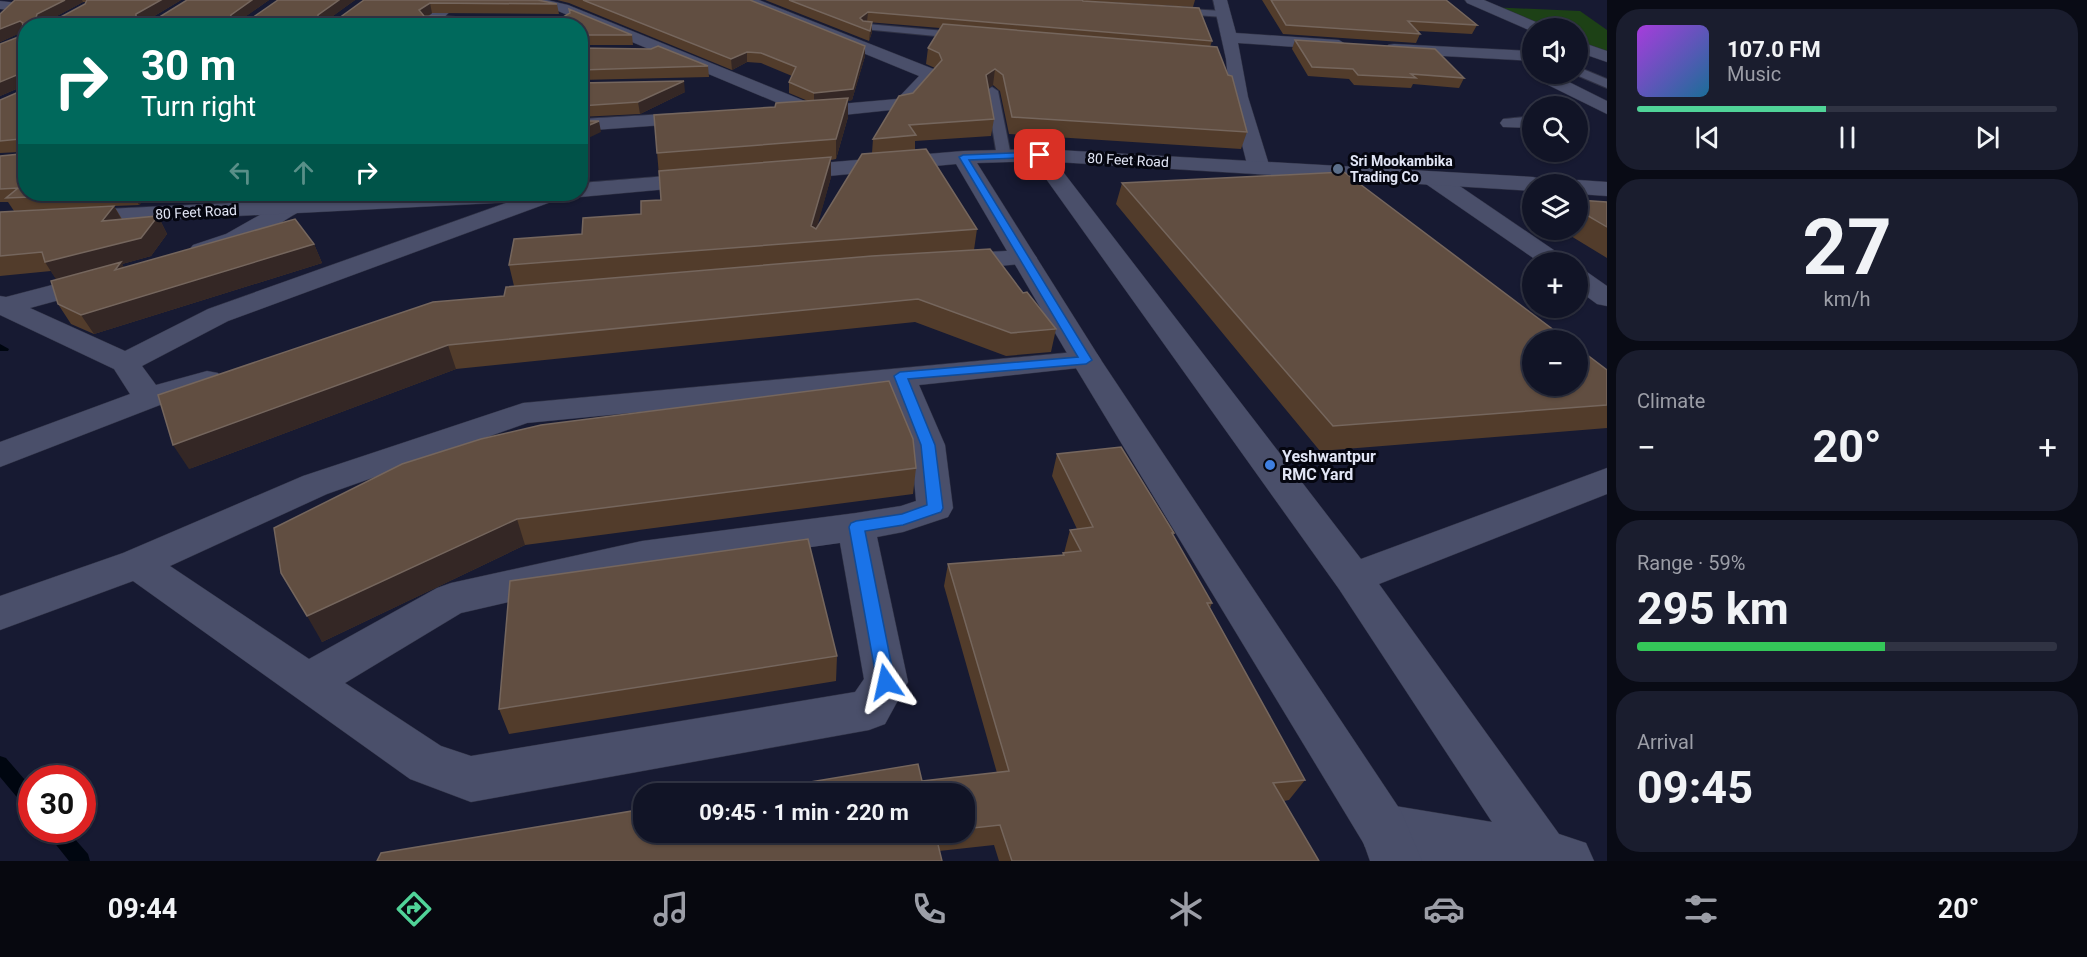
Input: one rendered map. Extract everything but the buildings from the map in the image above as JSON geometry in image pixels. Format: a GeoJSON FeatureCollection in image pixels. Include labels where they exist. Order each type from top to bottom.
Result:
{"type":"FeatureCollection","features":[{"type":"Feature","properties":{"kind":"street"},"geometry":{"type":"LineString","coordinates":[[434,18],[455,0]]}},
{"type":"Feature","properties":{"kind":"street"},"geometry":{"type":"LineString","coordinates":[[528,0],[563,8],[587,18]]}},
{"type":"Feature","properties":{"kind":"street"},"geometry":{"type":"LineString","coordinates":[[746,0],[930,74],[903,104],[768,114]]}},
{"type":"Feature","properties":{"kind":"street"},"geometry":{"type":"LineString","coordinates":[[1472,0],[1522,22]]}},
{"type":"Feature","properties":{"kind":"street"},"geometry":{"type":"LineString","coordinates":[[0,19],[11,4]]}},
{"type":"Feature","properties":{"kind":"street"},"geometry":{"type":"LineString","coordinates":[[1222,7],[1228,58],[1258,168]]}},
{"type":"Feature","properties":{"kind":"street"},"geometry":{"type":"LineString","coordinates":[[588,18],[814,112]]}},
{"type":"Feature","properties":{"kind":"street"},"geometry":{"type":"LineString","coordinates":[[588,21],[594,21]]}},
{"type":"Feature","properties":{"kind":"street"},"geometry":{"type":"LineString","coordinates":[[1227,37],[1354,46]]}},
{"type":"Feature","properties":{"kind":"street"},"geometry":{"type":"LineString","coordinates":[[1377,48],[1522,55]]}},
{"type":"Feature","properties":{"kind":"street"},"geometry":{"type":"LineString","coordinates":[[1588,50],[1607,59]]}},
{"type":"Feature","properties":{"kind":"street"},"geometry":{"type":"LineString","coordinates":[[837,56],[852,57],[871,51]]}},
{"type":"Feature","properties":{"kind":"street"},"geometry":{"type":"LineString","coordinates":[[623,52],[666,52]]}},
{"type":"Feature","properties":{"kind":"street"},"geometry":{"type":"LineString","coordinates":[[1503,54],[1522,64]]}},
{"type":"Feature","properties":{"kind":"street"},"geometry":{"type":"LineString","coordinates":[[1588,59],[1607,59]]}},
{"type":"Feature","properties":{"kind":"street"},"geometry":{"type":"LineString","coordinates":[[702,85],[746,84]]}},
{"type":"Feature","properties":{"kind":"street"},"geometry":{"type":"LineString","coordinates":[[1560,84],[1607,108]]}},
{"type":"Feature","properties":{"kind":"street"},"geometry":{"type":"LineString","coordinates":[[619,122],[628,104]]}},
{"type":"Feature","properties":{"kind":"street"},"geometry":{"type":"LineString","coordinates":[[588,124],[723,117]]}},
{"type":"Feature","properties":{"kind":"street"},"geometry":{"type":"LineString","coordinates":[[1510,123],[1522,122]]}},
{"type":"Feature","properties":{"kind":"street"},"geometry":{"type":"LineString","coordinates":[[1040,155],[1353,578],[1556,859]]}},
{"type":"Feature","properties":{"kind":"street","name":"80 Feet Road"},"geometry":{"type":"LineString","coordinates":[[760,175],[963,157],[1040,155],[1522,183]]}},
{"type":"Feature","properties":{"kind":"street"},"geometry":{"type":"LineString","coordinates":[[963,157],[1086,360],[1389,845],[1556,859]]}},
{"type":"Feature","properties":{"kind":"street"},"geometry":{"type":"LineString","coordinates":[[1342,173],[1371,195]]}},
{"type":"Feature","properties":{"kind":"street"},"geometry":{"type":"LineString","coordinates":[[588,189],[724,178]]}},
{"type":"Feature","properties":{"kind":"street"},"geometry":{"type":"LineString","coordinates":[[1434,178],[1541,252]]}},
{"type":"Feature","properties":{"kind":"street"},"geometry":{"type":"LineString","coordinates":[[1588,188],[1607,189]]}},
{"type":"Feature","properties":{"kind":"street","name":"80 Feet Road"},"geometry":{"type":"LineString","coordinates":[[0,221],[412,201]]}},
{"type":"Feature","properties":{"kind":"street"},"geometry":{"type":"LineString","coordinates":[[125,363],[218,315],[532,201]]}},
{"type":"Feature","properties":{"kind":"street"},"geometry":{"type":"LineString","coordinates":[[180,258],[235,239],[289,208]]}},
{"type":"Feature","properties":{"kind":"street"},"geometry":{"type":"LineString","coordinates":[[930,264],[1024,258]]}},
{"type":"Feature","properties":{"kind":"street"},"geometry":{"type":"LineString","coordinates":[[2,305],[120,276]]}},
{"type":"Feature","properties":{"kind":"street"},"geometry":{"type":"LineString","coordinates":[[1588,285],[1607,298]]}},
{"type":"Feature","properties":{"kind":"street"},"geometry":{"type":"LineString","coordinates":[[2,305],[125,363],[149,398]]}},
{"type":"Feature","properties":{"kind":"street"},"geometry":{"type":"LineString","coordinates":[[0,613],[137,564],[315,485],[523,413],[1086,360]]}},
{"type":"Feature","properties":{"kind":"street"},"geometry":{"type":"LineString","coordinates":[[0,455],[149,398],[234,371]]}},
{"type":"Feature","properties":{"kind":"street"},"geometry":{"type":"LineString","coordinates":[[308,682],[451,600],[642,556],[856,527],[903,519],[935,508],[928,445],[900,376]]}},
{"type":"Feature","properties":{"kind":"street"},"geometry":{"type":"LineString","coordinates":[[1353,578],[1607,480]]}},
{"type":"Feature","properties":{"kind":"street"},"geometry":{"type":"LineString","coordinates":[[137,564],[427,763],[471,779],[869,710],[886,682],[856,527]]}},
{"type":"Feature","properties":{"kind":"lane"},"geometry":{"type":"LineString","coordinates":[[1194,0],[1199,13]]}},
{"type":"Feature","properties":{"kind":"lane"},"geometry":{"type":"LineString","coordinates":[[1165,11],[1199,13],[1222,7]]}},
{"type":"Feature","properties":{"kind":"lane"},"geometry":{"type":"LineString","coordinates":[[867,27],[983,37]]}},
{"type":"Feature","properties":{"kind":"lane"},"geometry":{"type":"LineString","coordinates":[[1588,75],[1607,84]]}},
{"type":"Feature","properties":{"kind":"lane"},"geometry":{"type":"LineString","coordinates":[[992,91],[1004,156]]}},
{"type":"Feature","properties":{"kind":"green space"},"geometry":{"type":"Polygon","coordinates":[[[1488,7],[1580,11],[1607,30],[1607,55],[1588,47],[1588,18],[1522,18],[1522,20],[1488,7]]]}},
{"type":"Feature","properties":{"kind":"waterway"},"geometry":{"type":"LineString","coordinates":[[0,347],[4,349]]}},
{"type":"Feature","properties":{"kind":"waterway"},"geometry":{"type":"LineString","coordinates":[[0,764],[18,785]]}},
{"type":"Feature","properties":{"kind":"waterway"},"geometry":{"type":"LineString","coordinates":[[66,843],[81,861]]}},
{"type":"Feature","properties":{"kind":"place","name":"Sri Mookambika Trading Co"},"geometry":{"type":"Point","coordinates":[1338,169]}},
{"type":"Feature","properties":{"kind":"place","name":"Yeshwantpur RMC Yard"},"geometry":{"type":"Point","coordinates":[1270,465]}},
{"type":"Feature","properties":{"kind":"route"},"geometry":{"type":"LineString","coordinates":[[886,682],[856,527],[903,519],[935,508],[928,445],[900,376],[1086,360],[963,157],[1040,155]]}}]}
